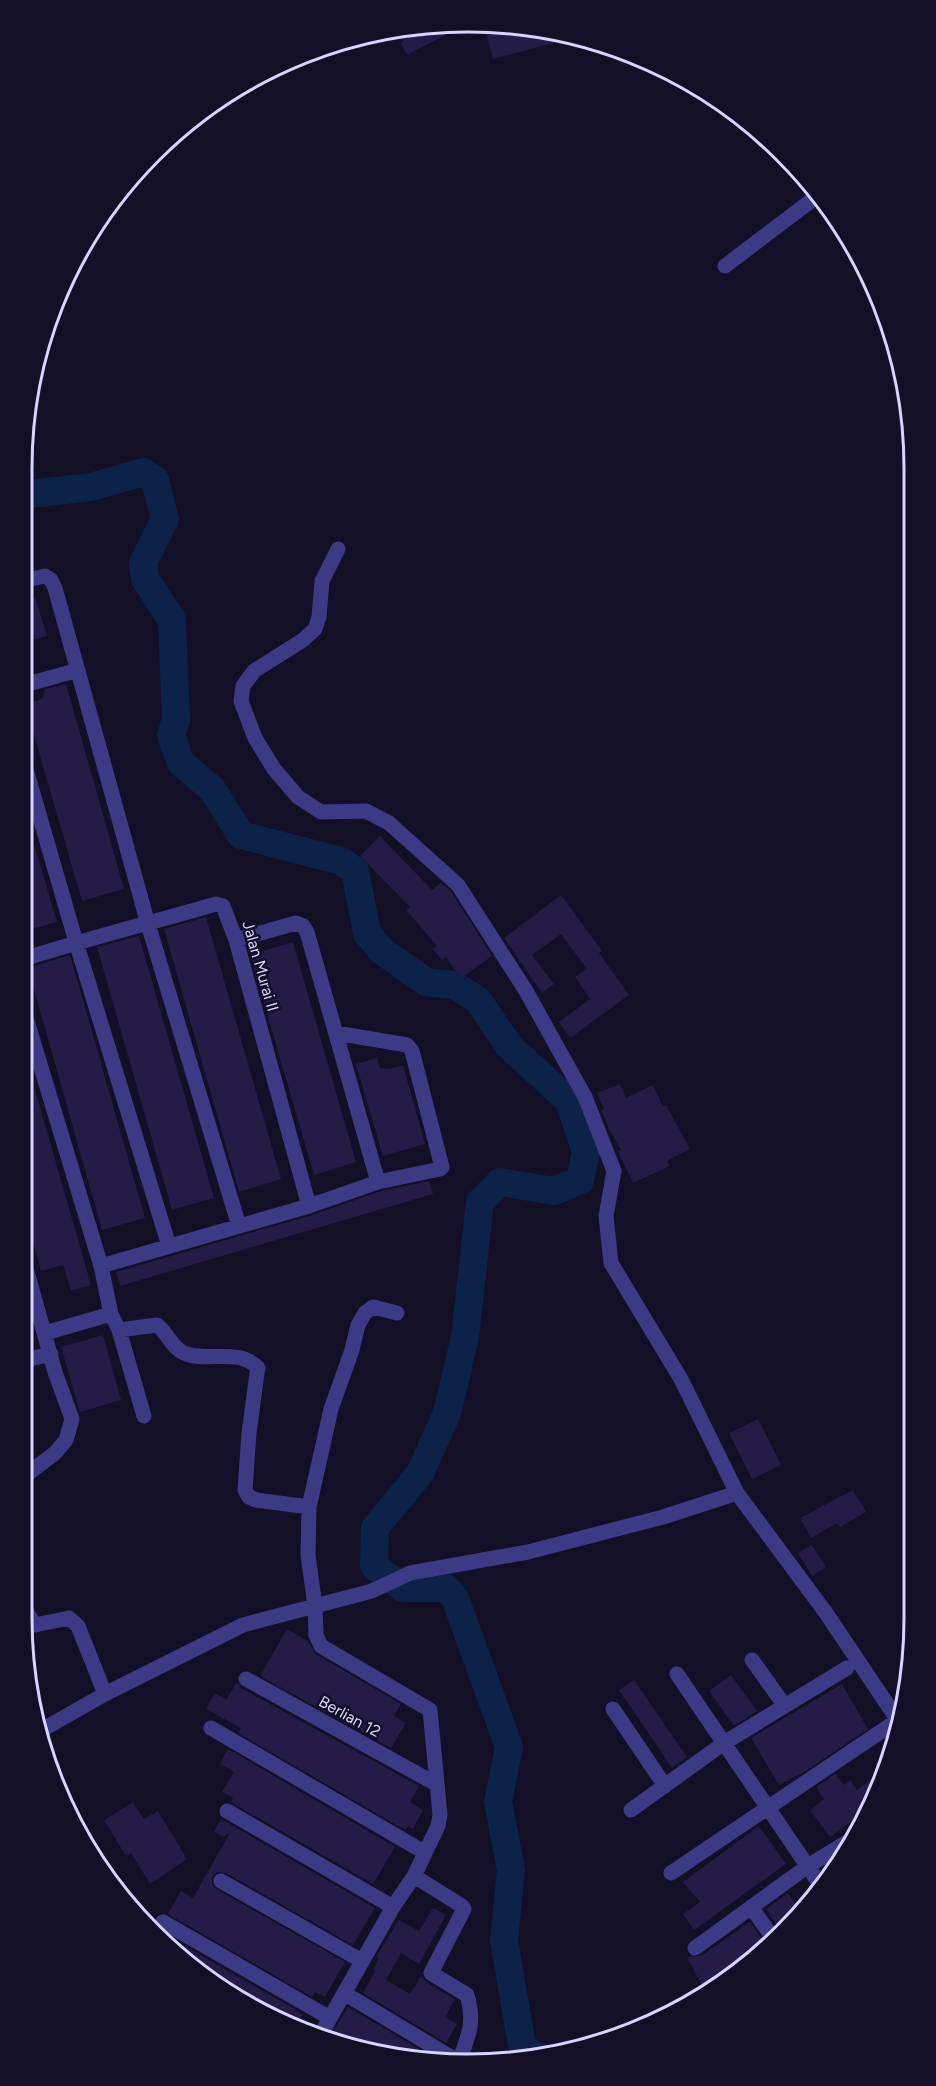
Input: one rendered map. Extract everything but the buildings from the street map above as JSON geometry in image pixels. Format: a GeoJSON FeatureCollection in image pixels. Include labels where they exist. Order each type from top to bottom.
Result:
{"type":"FeatureCollection","features":[{"type":"Feature","properties":{"kind":"street"},"geometry":{"type":"LineString","coordinates":[[725,266],[812,200]]}},
{"type":"Feature","properties":{"kind":"street"},"geometry":{"type":"LineString","coordinates":[[338,549],[322,581],[319,617],[315,629],[303,640],[254,671],[243,686],[241,701],[255,738],[274,770],[298,797],[321,812],[366,811],[389,823],[458,885],[526,992],[585,1097],[614,1171],[606,1216],[611,1263],[681,1379],[737,1493],[826,1613],[894,1714]]}},
{"type":"Feature","properties":{"kind":"street"},"geometry":{"type":"LineString","coordinates":[[32,578],[48,576],[53,582],[148,924],[239,1226]]}},
{"type":"Feature","properties":{"kind":"street"},"geometry":{"type":"LineString","coordinates":[[32,683],[78,670]]}},
{"type":"Feature","properties":{"kind":"street"},"geometry":{"type":"LineString","coordinates":[[32,790],[169,1246]]}},
{"type":"Feature","properties":{"kind":"street","name":"Jalan Murai II"},"geometry":{"type":"LineString","coordinates":[[32,956],[76,942],[220,904],[224,907],[236,940],[309,1206]]}},
{"type":"Feature","properties":{"kind":"street"},"geometry":{"type":"LineString","coordinates":[[236,940],[296,923],[308,932],[378,1182]]}},
{"type":"Feature","properties":{"kind":"street"},"geometry":{"type":"LineString","coordinates":[[101,1266],[309,1206],[378,1182],[439,1170],[442,1167],[412,1051],[407,1045],[336,1033]]}},
{"type":"Feature","properties":{"kind":"street"},"geometry":{"type":"LineString","coordinates":[[32,1037],[101,1266],[111,1314],[119,1330],[144,1416]]}},
{"type":"Feature","properties":{"kind":"street"},"geometry":{"type":"LineString","coordinates":[[32,1288],[72,1419],[66,1440],[55,1453],[32,1471]]}},
{"type":"Feature","properties":{"kind":"street"},"geometry":{"type":"LineString","coordinates":[[324,2029],[393,1907],[414,1876],[439,1821],[430,1710],[321,1646],[316,1635],[308,1549],[309,1507],[332,1409],[352,1350],[358,1324],[365,1313],[373,1307],[397,1313]]}},
{"type":"Feature","properties":{"kind":"street"},"geometry":{"type":"LineString","coordinates":[[45,1333],[111,1314]]}},
{"type":"Feature","properties":{"kind":"street"},"geometry":{"type":"LineString","coordinates":[[119,1330],[157,1325],[177,1348],[186,1354],[244,1358],[255,1364],[258,1368],[249,1433],[245,1490],[249,1497],[256,1500],[309,1507]]}},
{"type":"Feature","properties":{"kind":"street"},"geometry":{"type":"LineString","coordinates":[[32,1358],[51,1354]]}},
{"type":"Feature","properties":{"kind":"street"},"geometry":{"type":"LineString","coordinates":[[45,1728],[105,1694],[243,1625],[372,1591],[410,1573],[528,1552],[663,1517],[737,1493]]}},
{"type":"Feature","properties":{"kind":"street"},"geometry":{"type":"LineString","coordinates":[[32,1620],[35,1625],[69,1618],[74,1621],[105,1694]]}},
{"type":"Feature","properties":{"kind":"street"},"geometry":{"type":"LineString","coordinates":[[752,1660],[785,1706]]}},
{"type":"Feature","properties":{"kind":"street"},"geometry":{"type":"LineString","coordinates":[[631,1810],[724,1743],[847,1668]]}},
{"type":"Feature","properties":{"kind":"street"},"geometry":{"type":"LineString","coordinates":[[677,1674],[817,1880]]}},
{"type":"Feature","properties":{"kind":"street","name":"Berlian 12"},"geometry":{"type":"LineString","coordinates":[[246,1679],[436,1784]]}},
{"type":"Feature","properties":{"kind":"street"},"geometry":{"type":"LineString","coordinates":[[613,1709],[665,1786]]}},
{"type":"Feature","properties":{"kind":"street"},"geometry":{"type":"LineString","coordinates":[[671,1874],[891,1727]]}},
{"type":"Feature","properties":{"kind":"street"},"geometry":{"type":"LineString","coordinates":[[211,1728],[424,1852]]}},
{"type":"Feature","properties":{"kind":"street"},"geometry":{"type":"LineString","coordinates":[[227,1811],[393,1907]]}},
{"type":"Feature","properties":{"kind":"street"},"geometry":{"type":"LineString","coordinates":[[695,1948],[808,1866],[840,1847]]}},
{"type":"Feature","properties":{"kind":"street"},"geometry":{"type":"LineString","coordinates":[[414,1876],[464,1909],[431,1973],[467,1995],[472,2013],[471,2029],[462,2054]]}},
{"type":"Feature","properties":{"kind":"street"},"geometry":{"type":"LineString","coordinates":[[221,1881],[362,1961]]}},
{"type":"Feature","properties":{"kind":"street"},"geometry":{"type":"LineString","coordinates":[[751,1907],[770,1934]]}},
{"type":"Feature","properties":{"kind":"street"},"geometry":{"type":"LineString","coordinates":[[163,1922],[330,2018]]}},
{"type":"Feature","properties":{"kind":"street"},"geometry":{"type":"LineString","coordinates":[[344,1993],[446,2054]]}},
{"type":"Feature","properties":{"kind":"waterway"},"geometry":{"type":"LineString","coordinates":[[32,494],[91,487],[143,472],[155,480],[165,519],[143,563],[145,579],[172,620],[176,720],[171,735],[181,763],[212,789],[241,835],[341,861],[355,871],[367,933],[382,951],[426,982],[454,985],[478,1000],[509,1046],[569,1101],[586,1152],[580,1180],[554,1191],[500,1182],[480,1202],[465,1337],[447,1413],[420,1473],[375,1528],[374,1566],[403,1588],[446,1588],[455,1598],[509,1747],[498,1802],[511,1870],[504,1940],[522,2045],[528,2050]]}}]}
